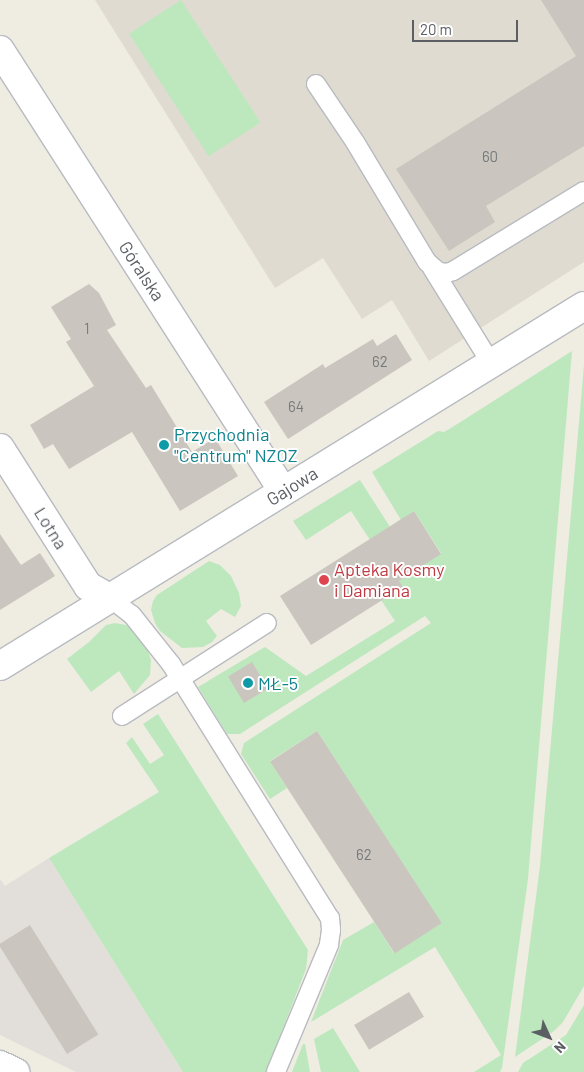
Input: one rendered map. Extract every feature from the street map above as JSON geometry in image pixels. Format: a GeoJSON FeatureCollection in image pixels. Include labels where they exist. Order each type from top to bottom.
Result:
{"type":"FeatureCollection","features":[{"type":"Feature","properties":{"kind":"street","name":"Góralska"},"geometry":{"type":"LineString","coordinates":[[0,50],[283,491]]}},
{"type":"Feature","properties":{"kind":"street","name":"Gajowa"},"geometry":{"type":"LineString","coordinates":[[0,666],[584,306]]}},
{"type":"Feature","properties":{"kind":"street","name":"Lotna"},"geometry":{"type":"LineString","coordinates":[[0,448],[88,586],[110,598]]}},
{"type":"Feature","properties":{"kind":"street"},"geometry":{"type":"LineString","coordinates":[[0,1065],[15,1072]]}},
{"type":"Feature","properties":{"kind":"lane"},"geometry":{"type":"LineString","coordinates":[[316,84],[491,363]]}},
{"type":"Feature","properties":{"kind":"lane"},"geometry":{"type":"LineString","coordinates":[[432,268],[446,273],[453,271],[584,191]]}},
{"type":"Feature","properties":{"kind":"lane"},"geometry":{"type":"LineString","coordinates":[[110,598],[132,616],[180,679],[330,918],[332,930],[329,945],[276,1072]]}},
{"type":"Feature","properties":{"kind":"lane"},"geometry":{"type":"LineString","coordinates":[[122,716],[267,623]]}},
{"type":"Feature","properties":{"kind":"shaded area"},"geometry":{"type":"Polygon","coordinates":[[[95,0],[584,0],[584,262],[429,361],[392,300],[362,319],[323,258],[275,288],[95,0]]]}},
{"type":"Feature","properties":{"kind":"shaded area"},"geometry":{"type":"Polygon","coordinates":[[[49,858],[183,1072],[76,1072],[0,1035],[0,879],[5,886],[49,858]]]}},
{"type":"Feature","properties":{"kind":"green space"},"geometry":{"type":"Polygon","coordinates":[[[181,0],[261,122],[209,156],[129,34],[181,0]]]}},
{"type":"Feature","properties":{"kind":"green space"},"geometry":{"type":"Polygon","coordinates":[[[572,351],[528,879],[502,1068],[500,1072],[474,1072],[501,1055],[435,947],[311,1022],[343,940],[374,922],[394,953],[441,923],[317,731],[270,761],[287,788],[270,799],[241,754],[244,743],[431,623],[425,616],[240,734],[227,734],[198,687],[265,647],[306,676],[395,621],[381,600],[402,587],[399,581],[441,553],[414,511],[401,520],[372,472],[438,431],[444,432],[451,428],[572,351]]]}},
{"type":"Feature","properties":{"kind":"green space"},"geometry":{"type":"Polygon","coordinates":[[[584,365],[584,986],[563,1022],[554,1031],[515,1057],[540,866],[584,365]]]}},
{"type":"Feature","properties":{"kind":"green space"},"geometry":{"type":"Polygon","coordinates":[[[360,480],[390,527],[370,540],[351,511],[306,540],[293,521],[360,480]]]}},
{"type":"Feature","properties":{"kind":"green space"},"geometry":{"type":"Polygon","coordinates":[[[209,561],[220,565],[231,576],[239,593],[241,606],[235,617],[221,609],[206,621],[217,636],[212,642],[203,647],[182,648],[160,631],[155,623],[151,610],[153,601],[157,595],[209,561]]]}},
{"type":"Feature","properties":{"kind":"green space"},"geometry":{"type":"Polygon","coordinates":[[[115,623],[126,625],[138,635],[147,648],[151,660],[150,675],[134,694],[119,671],[91,692],[67,659],[89,642],[106,625],[115,623]]]}},
{"type":"Feature","properties":{"kind":"green space"},"geometry":{"type":"Polygon","coordinates":[[[158,714],[308,950],[306,969],[266,1072],[183,1072],[49,858],[159,792],[126,743],[132,737],[150,764],[164,755],[143,724],[158,714]]]}},
{"type":"Feature","properties":{"kind":"green space"},"geometry":{"type":"Polygon","coordinates":[[[584,1005],[584,1072],[518,1072],[523,1063],[566,1035],[584,1005]]]}},
{"type":"Feature","properties":{"kind":"green space"},"geometry":{"type":"Polygon","coordinates":[[[333,1028],[360,1072],[321,1072],[314,1039],[333,1028]]]}},
{"type":"Feature","properties":{"kind":"green space"},"geometry":{"type":"Polygon","coordinates":[[[303,1044],[305,1044],[310,1072],[292,1072],[303,1044]]]}},
{"type":"Feature","properties":{"kind":"building"},"geometry":{"type":"Polygon","coordinates":[[[541,0],[584,0],[584,146],[486,206],[495,222],[449,251],[396,169],[576,56],[541,0]]]}},
{"type":"Feature","properties":{"kind":"building"},"geometry":{"type":"Polygon","coordinates":[[[89,284],[99,293],[116,325],[107,330],[146,388],[151,385],[192,452],[215,438],[238,476],[180,511],[132,432],[69,469],[53,444],[44,449],[30,425],[94,386],[66,342],[71,339],[51,307],[89,284]]]}},
{"type":"Feature","properties":{"kind":"building"},"geometry":{"type":"Polygon","coordinates":[[[396,334],[412,360],[288,439],[264,402],[323,364],[325,368],[373,339],[377,346],[396,334]]]}},
{"type":"Feature","properties":{"kind":"building"},"geometry":{"type":"Polygon","coordinates":[[[414,511],[441,554],[399,581],[403,587],[311,645],[280,596],[414,511]]]}},
{"type":"Feature","properties":{"kind":"building"},"geometry":{"type":"Polygon","coordinates":[[[0,534],[21,565],[40,553],[55,576],[0,610],[0,534]]]}},
{"type":"Feature","properties":{"kind":"building","name":"MŁ-5"},"geometry":{"type":"Polygon","coordinates":[[[252,662],[268,689],[244,703],[228,676],[252,662]]]}},
{"type":"Feature","properties":{"kind":"building"},"geometry":{"type":"Polygon","coordinates":[[[317,731],[442,923],[395,954],[270,761],[317,731]]]}},
{"type":"Feature","properties":{"kind":"building"},"geometry":{"type":"Polygon","coordinates":[[[30,925],[98,1034],[67,1054],[0,947],[0,944],[30,925]]]}},
{"type":"Feature","properties":{"kind":"building"},"geometry":{"type":"Polygon","coordinates":[[[409,992],[424,1017],[369,1050],[354,1025],[409,992]]]}},
{"type":"Feature","properties":{"kind":"place","name":"Przychodnia \"Centrum\" NZOZ"},"geometry":{"type":"Point","coordinates":[164,445]}},
{"type":"Feature","properties":{"kind":"place","name":"Apteka Kosmy i Damiana"},"geometry":{"type":"Point","coordinates":[324,580]}},
{"type":"Feature","properties":{"kind":"place","name":"MŁ-5"},"geometry":{"type":"Point","coordinates":[248,683]}}]}
